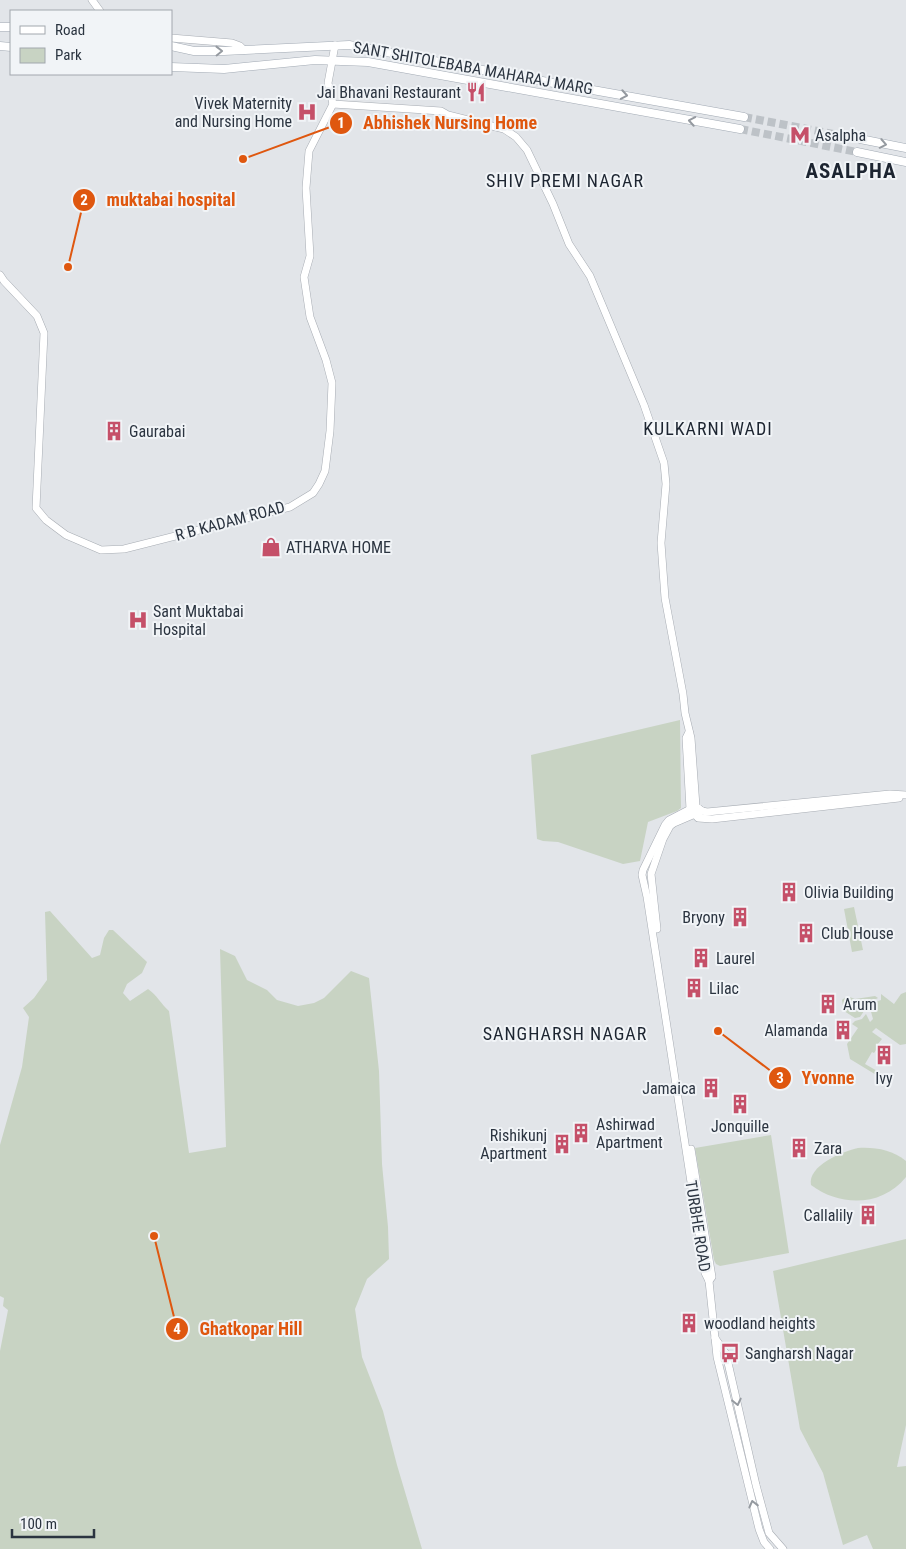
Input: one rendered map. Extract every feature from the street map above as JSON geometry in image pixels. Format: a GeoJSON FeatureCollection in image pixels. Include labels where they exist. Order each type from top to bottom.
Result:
{"type":"FeatureCollection","features":[{"type":"Feature","properties":{"kind":"main road","name":"SANT SHITOLEBABA MAHARAJ MARG"},"geometry":{"type":"LineString","coordinates":[[172,46],[194,51],[349,44],[530,79],[744,116]]}},
{"type":"Feature","properties":{"kind":"main road"},"geometry":{"type":"LineString","coordinates":[[314,46],[315,60]]}},
{"type":"Feature","properties":{"kind":"main road","name":"SANT SHITOLEBABA MAHARAJ MARG"},"geometry":{"type":"LineString","coordinates":[[172,67],[224,69],[315,60],[368,62],[740,129]]}},
{"type":"Feature","properties":{"kind":"main road"},"geometry":{"type":"LineString","coordinates":[[713,124],[717,111]]}},
{"type":"Feature","properties":{"kind":"main road"},"geometry":{"type":"LineString","coordinates":[[860,139],[906,148]]}},
{"type":"Feature","properties":{"kind":"main road"},"geometry":{"type":"LineString","coordinates":[[857,152],[906,162]]}},
{"type":"Feature","properties":{"kind":"street"},"geometry":{"type":"LineString","coordinates":[[172,38],[232,43],[244,50]]}},
{"type":"Feature","properties":{"kind":"street"},"geometry":{"type":"LineString","coordinates":[[335,45],[328,83],[333,104],[440,111],[448,115],[504,129],[516,137],[527,150],[569,244],[590,276],[644,404],[664,463],[666,484],[661,543],[665,598],[691,738],[693,810],[698,818],[712,819],[866,800],[906,799]]}},
{"type":"Feature","properties":{"kind":"street","name":"R B KADAM ROAD"},"geometry":{"type":"LineString","coordinates":[[0,275],[37,316],[44,333],[36,508],[46,520],[66,535],[101,550],[109,551],[290,506],[313,493],[319,484],[325,471],[330,431],[332,383],[326,360],[310,317],[304,277],[310,256],[306,188],[309,151],[333,104]]}},
{"type":"Feature","properties":{"kind":"street"},"geometry":{"type":"LineString","coordinates":[[709,1281],[712,1277],[689,1142],[651,882],[654,863],[670,826],[693,810],[707,812],[890,794],[906,795]]}},
{"type":"Feature","properties":{"kind":"street","name":"TURBHE ROAD"},"geometry":{"type":"LineString","coordinates":[[693,810],[669,820],[642,875],[647,897],[704,1273],[709,1281],[717,1357],[759,1529],[764,1542],[770,1549]]}},
{"type":"Feature","properties":{"kind":"street"},"geometry":{"type":"LineString","coordinates":[[714,1336],[726,1354],[756,1485],[770,1533],[783,1549]]}},
{"type":"Feature","properties":{"kind":"street"},"geometry":{"type":"LineString","coordinates":[[764,1542],[772,1536]]}},
{"type":"Feature","properties":{"kind":"green space"},"geometry":{"type":"Polygon","coordinates":[[[680,720],[681,808],[648,822],[640,861],[623,864],[558,842],[537,839],[531,755],[680,720]]]}},
{"type":"Feature","properties":{"kind":"green space"},"geometry":{"type":"Polygon","coordinates":[[[854,907],[863,950],[852,952],[844,909],[854,907]]]}},
{"type":"Feature","properties":{"kind":"green space"},"geometry":{"type":"Polygon","coordinates":[[[50,911],[92,958],[100,955],[104,938],[109,930],[113,930],[147,962],[142,973],[127,984],[123,993],[130,1001],[148,989],[169,1011],[189,1153],[226,1147],[220,949],[235,956],[247,980],[267,990],[277,1000],[298,1006],[314,1003],[324,998],[351,971],[369,978],[379,1071],[382,1164],[389,1259],[367,1279],[355,1309],[362,1357],[383,1411],[422,1549],[0,1549],[0,1351],[8,1310],[3,1306],[4,1298],[0,1296],[0,1145],[22,1067],[29,1017],[23,1008],[34,998],[47,980],[45,912],[50,911]]]}},
{"type":"Feature","properties":{"kind":"green space"},"geometry":{"type":"Polygon","coordinates":[[[906,992],[906,1044],[900,1045],[876,1028],[872,1032],[882,1039],[865,1064],[879,1072],[880,1075],[878,1076],[850,1059],[847,1044],[858,1028],[852,1024],[862,1019],[866,1014],[870,1022],[873,1019],[870,1008],[872,1003],[881,1000],[881,994],[894,1004],[901,994],[906,992]]]}},
{"type":"Feature","properties":{"kind":"green space"},"geometry":{"type":"Polygon","coordinates":[[[847,996],[855,999],[875,996],[878,998],[870,1002],[860,1017],[855,1018],[844,1011],[842,1000],[847,996]]]}},
{"type":"Feature","properties":{"kind":"green space"},"geometry":{"type":"Polygon","coordinates":[[[771,1135],[789,1253],[720,1266],[714,1260],[695,1148],[771,1135]]]}},
{"type":"Feature","properties":{"kind":"green space"},"geometry":{"type":"Polygon","coordinates":[[[858,1148],[884,1150],[901,1157],[906,1161],[906,1177],[896,1187],[873,1199],[847,1200],[822,1192],[811,1185],[811,1178],[827,1160],[858,1148]]]}},
{"type":"Feature","properties":{"kind":"green space"},"geometry":{"type":"Polygon","coordinates":[[[906,1239],[906,1425],[897,1467],[906,1466],[906,1549],[873,1549],[867,1535],[843,1545],[823,1473],[800,1429],[773,1271],[906,1239]]]}},
{"type":"Feature","properties":{"kind":"tunnel"},"geometry":{"type":"LineString","coordinates":[[744,117],[860,139]]}},
{"type":"Feature","properties":{"kind":"tunnel"},"geometry":{"type":"LineString","coordinates":[[740,129],[857,152]]}},
{"type":"Feature","properties":{"kind":"place","name":"Jai Bhavani Restaurant"},"geometry":{"type":"Point","coordinates":[476,92]}},
{"type":"Feature","properties":{"kind":"place","name":"Vivek Maternity and Nursing Home"},"geometry":{"type":"Point","coordinates":[307,112]}},
{"type":"Feature","properties":{"kind":"place","name":"Asalpha"},"geometry":{"type":"Point","coordinates":[800,135]}},
{"type":"Feature","properties":{"kind":"place","name":"Abhishek Nursing Home"},"geometry":{"type":"Point","coordinates":[243,159]}},
{"type":"Feature","properties":{"kind":"place","name":"muktabai hospital"},"geometry":{"type":"Point","coordinates":[68,267]}},
{"type":"Feature","properties":{"kind":"place","name":"Gaurabai"},"geometry":{"type":"Point","coordinates":[114,431]}},
{"type":"Feature","properties":{"kind":"place","name":"ATHARVA HOME"},"geometry":{"type":"Point","coordinates":[271,547]}},
{"type":"Feature","properties":{"kind":"place","name":"Sant Muktabai Hospital"},"geometry":{"type":"Point","coordinates":[138,620]}},
{"type":"Feature","properties":{"kind":"place","name":"Olivia Building"},"geometry":{"type":"Point","coordinates":[789,892]}},
{"type":"Feature","properties":{"kind":"place","name":"Bryony"},"geometry":{"type":"Point","coordinates":[740,917]}},
{"type":"Feature","properties":{"kind":"place","name":"Club House"},"geometry":{"type":"Point","coordinates":[806,933]}},
{"type":"Feature","properties":{"kind":"place","name":"Laurel"},"geometry":{"type":"Point","coordinates":[701,958]}},
{"type":"Feature","properties":{"kind":"place","name":"Lilac"},"geometry":{"type":"Point","coordinates":[694,988]}},
{"type":"Feature","properties":{"kind":"place","name":"Arum"},"geometry":{"type":"Point","coordinates":[828,1004]}},
{"type":"Feature","properties":{"kind":"place","name":"Alamanda"},"geometry":{"type":"Point","coordinates":[843,1030]}},
{"type":"Feature","properties":{"kind":"place","name":"Yvonne"},"geometry":{"type":"Point","coordinates":[718,1031]}},
{"type":"Feature","properties":{"kind":"place","name":"Ivy"},"geometry":{"type":"Point","coordinates":[884,1055]}},
{"type":"Feature","properties":{"kind":"place","name":"Jamaica"},"geometry":{"type":"Point","coordinates":[711,1088]}},
{"type":"Feature","properties":{"kind":"place","name":"Jonquille"},"geometry":{"type":"Point","coordinates":[740,1104]}},
{"type":"Feature","properties":{"kind":"place","name":"Ashirwad Apartment"},"geometry":{"type":"Point","coordinates":[581,1133]}},
{"type":"Feature","properties":{"kind":"place","name":"Rishikunj Apartment"},"geometry":{"type":"Point","coordinates":[562,1144]}},
{"type":"Feature","properties":{"kind":"place","name":"Zara"},"geometry":{"type":"Point","coordinates":[799,1148]}},
{"type":"Feature","properties":{"kind":"place","name":"Callalily"},"geometry":{"type":"Point","coordinates":[868,1215]}},
{"type":"Feature","properties":{"kind":"place","name":"Ghatkopar Hill"},"geometry":{"type":"Point","coordinates":[154,1236]}},
{"type":"Feature","properties":{"kind":"place","name":"woodland heights"},"geometry":{"type":"Point","coordinates":[689,1323]}},
{"type":"Feature","properties":{"kind":"place","name":"Sangharsh Nagar"},"geometry":{"type":"Point","coordinates":[730,1353]}},
{"type":"Feature","properties":{"kind":"district","name":"ASALPHA"},"geometry":{"type":"Point","coordinates":[851,171]}},
{"type":"Feature","properties":{"kind":"district","name":"SHIV PREMI NAGAR"},"geometry":{"type":"Point","coordinates":[565,180]}},
{"type":"Feature","properties":{"kind":"district","name":"KULKARNI WADI"},"geometry":{"type":"Point","coordinates":[708,428]}},
{"type":"Feature","properties":{"kind":"district","name":"SANGHARSH NAGAR"},"geometry":{"type":"Point","coordinates":[565,1033]}}]}
